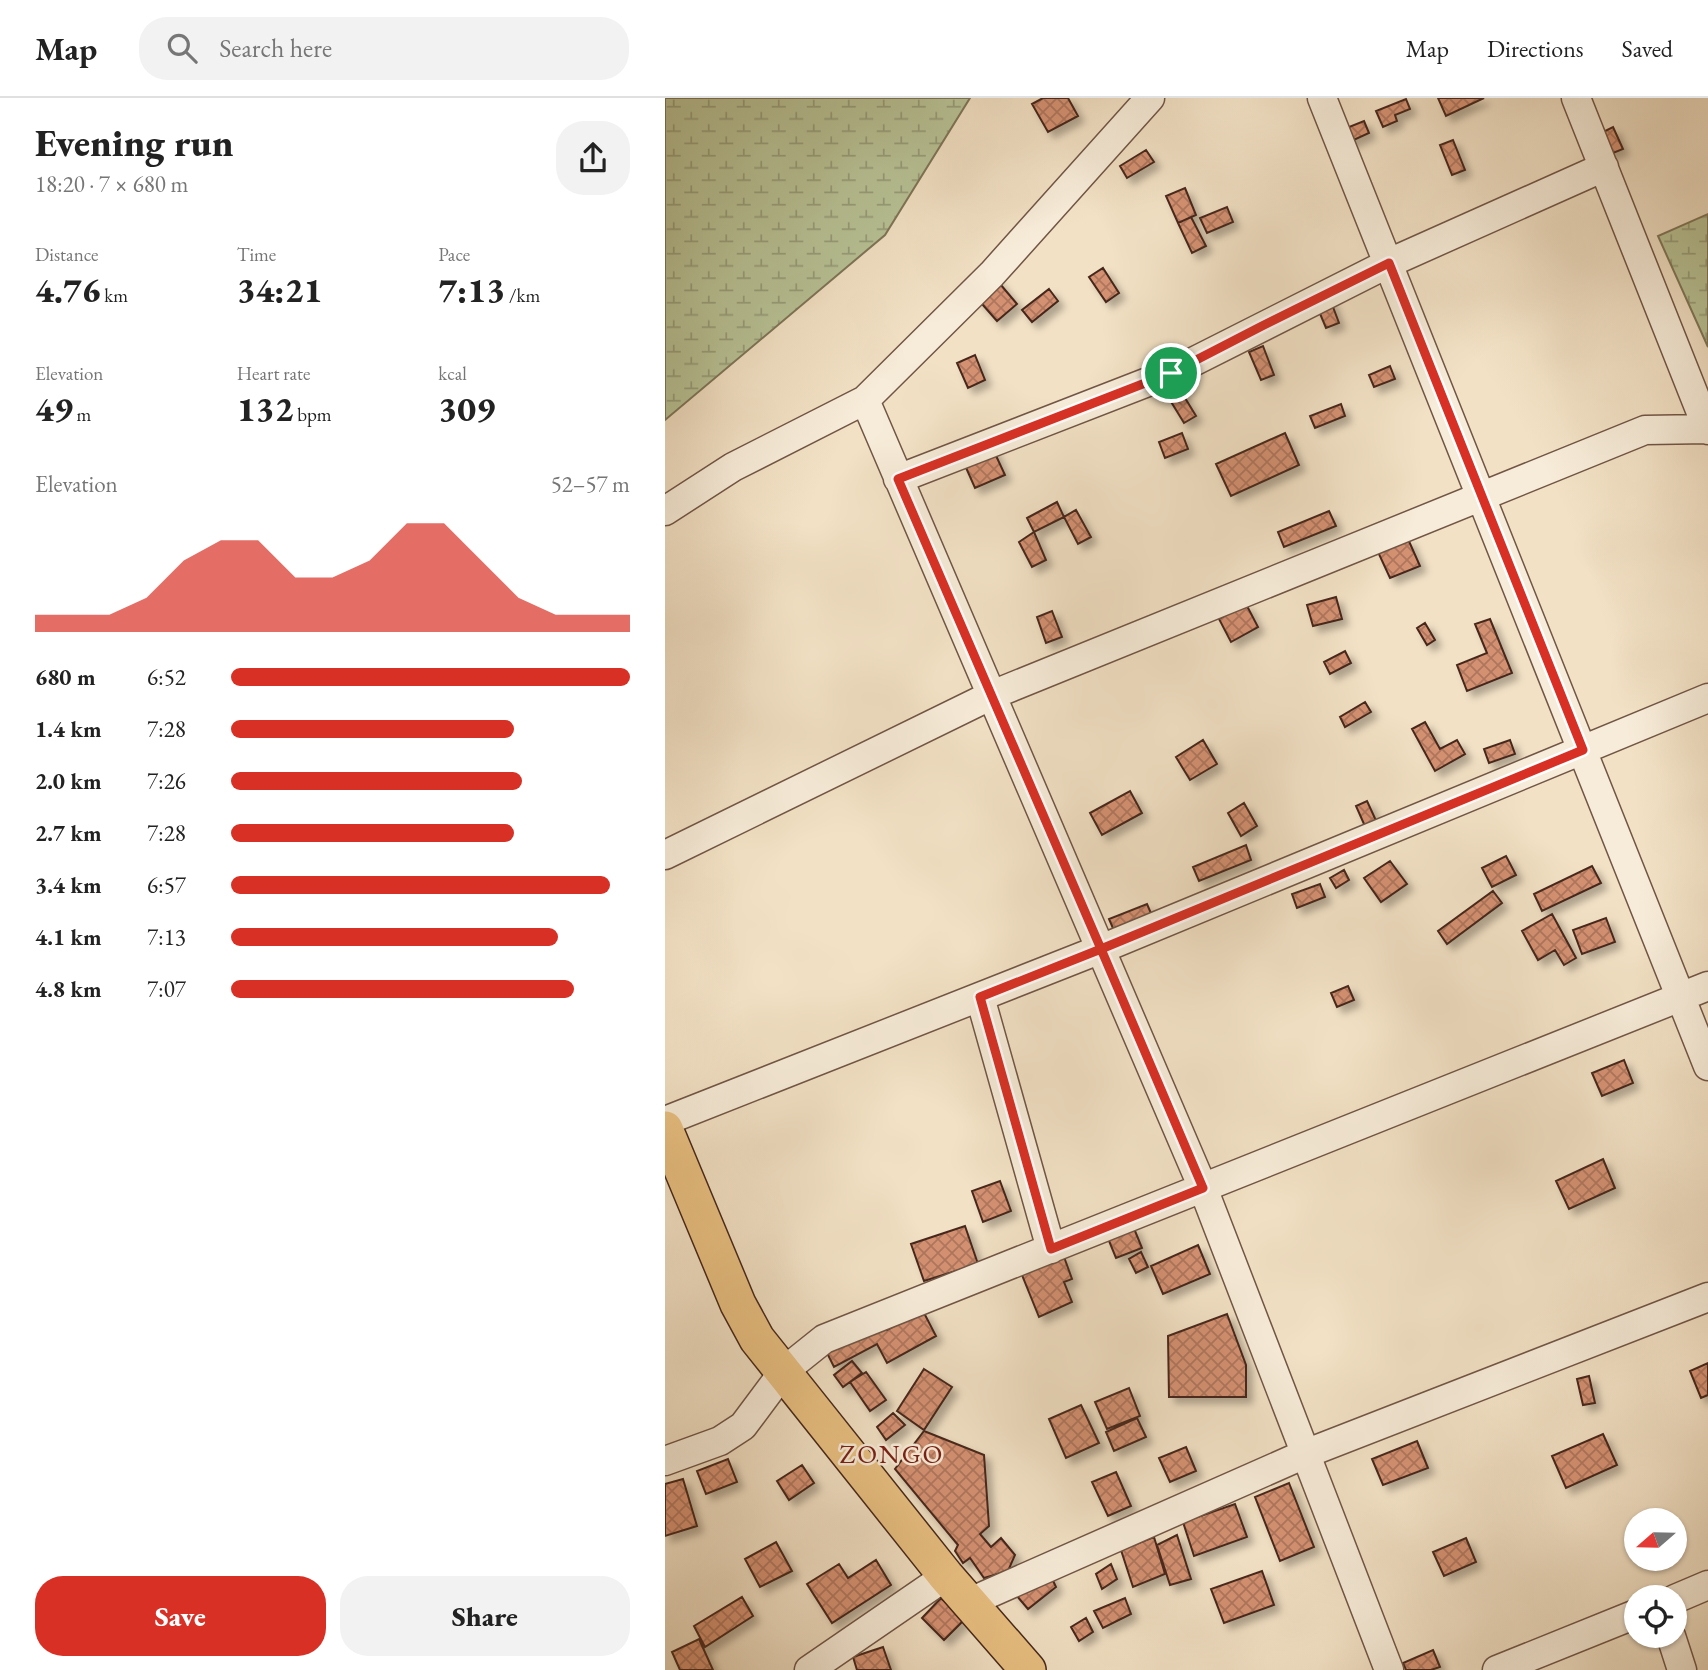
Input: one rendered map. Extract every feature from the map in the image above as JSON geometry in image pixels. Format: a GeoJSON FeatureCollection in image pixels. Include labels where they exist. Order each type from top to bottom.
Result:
{"type":"FeatureCollection","features":[{"type":"Feature","properties":{"kind":"main road"},"geometry":{"type":"LineString","coordinates":[[665,1129],[737,1304],[757,1339],[946,1576],[1028,1670]]}},
{"type":"Feature","properties":{"kind":"street"},"geometry":{"type":"LineString","coordinates":[[665,511],[733,467],[865,400],[992,274],[1150,98]]}},
{"type":"Feature","properties":{"kind":"street"},"geometry":{"type":"LineString","coordinates":[[1322,98],[1708,1066]]}},
{"type":"Feature","properties":{"kind":"street"},"geometry":{"type":"LineString","coordinates":[[665,855],[992,695],[1645,430],[1708,429],[1576,98]]}},
{"type":"Feature","properties":{"kind":"street"},"geometry":{"type":"LineString","coordinates":[[898,479],[1171,373],[1389,263],[1604,167]]}},
{"type":"Feature","properties":{"kind":"street"},"geometry":{"type":"LineString","coordinates":[[865,400],[1203,1188],[1389,1670]]}},
{"type":"Feature","properties":{"kind":"street"},"geometry":{"type":"LineString","coordinates":[[665,1121],[1101,949],[1708,698]]}},
{"type":"Feature","properties":{"kind":"street"},"geometry":{"type":"LineString","coordinates":[[665,1461],[720,1441],[743,1426],[784,1371],[824,1339],[1708,986]]}},
{"type":"Feature","properties":{"kind":"street"},"geometry":{"type":"LineString","coordinates":[[980,997],[1051,1249]]}},
{"type":"Feature","properties":{"kind":"street"},"geometry":{"type":"LineString","coordinates":[[970,1602],[1305,1454],[1708,1297]]}},
{"type":"Feature","properties":{"kind":"street"},"geometry":{"type":"LineString","coordinates":[[809,1670],[946,1576]]}},
{"type":"Feature","properties":{"kind":"street"},"geometry":{"type":"LineString","coordinates":[[1687,1594],[1708,1585]]}},
{"type":"Feature","properties":{"kind":"street"},"geometry":{"type":"LineString","coordinates":[[1497,1670],[1624,1619]]}},
{"type":"Feature","properties":{"kind":"street"},"geometry":{"type":"LineString","coordinates":[[1675,1648],[1682,1670]]}},
{"type":"Feature","properties":{"kind":"green space"},"geometry":{"type":"Polygon","coordinates":[[[665,98],[970,98],[885,235],[665,420],[665,98]]]}},
{"type":"Feature","properties":{"kind":"green space"},"geometry":{"type":"Polygon","coordinates":[[[1708,214],[1708,347],[1658,236],[1708,214]]]}},
{"type":"Feature","properties":{"kind":"building"},"geometry":{"type":"Polygon","coordinates":[[[1043,98],[1068,98],[1078,116],[1048,132],[1032,104],[1043,98]]]}},
{"type":"Feature","properties":{"kind":"building"},"geometry":{"type":"Polygon","coordinates":[[[1438,98],[1484,98],[1446,116],[1438,98]]]}},
{"type":"Feature","properties":{"kind":"building"},"geometry":{"type":"Polygon","coordinates":[[[1406,99],[1410,109],[1395,115],[1397,121],[1383,127],[1376,111],[1406,99]]]}},
{"type":"Feature","properties":{"kind":"building"},"geometry":{"type":"Polygon","coordinates":[[[1364,121],[1369,133],[1345,144],[1339,131],[1364,121]]]}},
{"type":"Feature","properties":{"kind":"building"},"geometry":{"type":"Polygon","coordinates":[[[1613,127],[1623,149],[1608,155],[1599,134],[1613,127]]]}},
{"type":"Feature","properties":{"kind":"building"},"geometry":{"type":"Polygon","coordinates":[[[1453,140],[1465,170],[1452,175],[1440,145],[1453,140]]]}},
{"type":"Feature","properties":{"kind":"building"},"geometry":{"type":"Polygon","coordinates":[[[1146,150],[1154,162],[1127,178],[1120,166],[1146,150]]]}},
{"type":"Feature","properties":{"kind":"building"},"geometry":{"type":"Polygon","coordinates":[[[1185,188],[1196,215],[1178,223],[1166,196],[1185,188]]]}},
{"type":"Feature","properties":{"kind":"building"},"geometry":{"type":"Polygon","coordinates":[[[1227,207],[1233,222],[1207,233],[1200,218],[1227,207]]]}},
{"type":"Feature","properties":{"kind":"building"},"geometry":{"type":"Polygon","coordinates":[[[1191,217],[1206,246],[1192,253],[1178,223],[1191,217]]]}},
{"type":"Feature","properties":{"kind":"building"},"geometry":{"type":"Polygon","coordinates":[[[1103,268],[1119,293],[1106,302],[1089,277],[1103,268]]]}},
{"type":"Feature","properties":{"kind":"building"},"geometry":{"type":"Polygon","coordinates":[[[995,278],[1017,304],[997,321],[975,296],[995,278]]]}},
{"type":"Feature","properties":{"kind":"building"},"geometry":{"type":"Polygon","coordinates":[[[1049,289],[1058,301],[1032,322],[1022,310],[1049,289]]]}},
{"type":"Feature","properties":{"kind":"building"},"geometry":{"type":"Polygon","coordinates":[[[1330,299],[1339,323],[1326,328],[1316,304],[1330,299]]]}},
{"type":"Feature","properties":{"kind":"building"},"geometry":{"type":"Polygon","coordinates":[[[1263,346],[1274,375],[1261,380],[1249,352],[1263,346]]]}},
{"type":"Feature","properties":{"kind":"building"},"geometry":{"type":"Polygon","coordinates":[[[975,355],[985,380],[968,388],[957,363],[975,355]]]}},
{"type":"Feature","properties":{"kind":"building"},"geometry":{"type":"Polygon","coordinates":[[[1390,366],[1395,379],[1374,387],[1369,375],[1390,366]]]}},
{"type":"Feature","properties":{"kind":"building"},"geometry":{"type":"Polygon","coordinates":[[[1182,393],[1196,416],[1184,423],[1170,400],[1182,393]]]}},
{"type":"Feature","properties":{"kind":"building"},"geometry":{"type":"Polygon","coordinates":[[[1341,404],[1345,416],[1315,428],[1310,416],[1341,404]]]}},
{"type":"Feature","properties":{"kind":"building"},"geometry":{"type":"Polygon","coordinates":[[[1182,433],[1188,449],[1165,458],[1159,442],[1182,433]]]}},
{"type":"Feature","properties":{"kind":"building"},"geometry":{"type":"Polygon","coordinates":[[[1285,433],[1299,465],[1231,496],[1216,464],[1285,433]]]}},
{"type":"Feature","properties":{"kind":"building"},"geometry":{"type":"Polygon","coordinates":[[[992,447],[1005,475],[975,488],[963,461],[992,447]]]}},
{"type":"Feature","properties":{"kind":"building"},"geometry":{"type":"Polygon","coordinates":[[[1057,502],[1064,517],[1034,532],[1027,518],[1057,502]]]}},
{"type":"Feature","properties":{"kind":"building"},"geometry":{"type":"Polygon","coordinates":[[[1076,510],[1091,537],[1078,544],[1064,517],[1076,510]]]}},
{"type":"Feature","properties":{"kind":"building"},"geometry":{"type":"Polygon","coordinates":[[[1329,511],[1336,526],[1284,547],[1278,532],[1329,511]]]}},
{"type":"Feature","properties":{"kind":"building"},"geometry":{"type":"Polygon","coordinates":[[[1034,532],[1046,560],[1032,567],[1019,542],[1034,532]]]}},
{"type":"Feature","properties":{"kind":"building"},"geometry":{"type":"Polygon","coordinates":[[[1408,539],[1420,566],[1390,578],[1378,552],[1408,539]]]}},
{"type":"Feature","properties":{"kind":"building"},"geometry":{"type":"Polygon","coordinates":[[[1336,597],[1342,619],[1313,626],[1307,605],[1336,597]]]}},
{"type":"Feature","properties":{"kind":"building"},"geometry":{"type":"Polygon","coordinates":[[[1246,604],[1258,627],[1231,642],[1219,619],[1246,604]]]}},
{"type":"Feature","properties":{"kind":"building"},"geometry":{"type":"Polygon","coordinates":[[[1052,611],[1062,637],[1046,643],[1037,617],[1052,611]]]}},
{"type":"Feature","properties":{"kind":"building"},"geometry":{"type":"Polygon","coordinates":[[[1490,619],[1512,673],[1467,691],[1457,665],[1487,653],[1475,624],[1490,619]]]}},
{"type":"Feature","properties":{"kind":"building"},"geometry":{"type":"Polygon","coordinates":[[[1425,623],[1435,640],[1427,645],[1417,628],[1425,623]]]}},
{"type":"Feature","properties":{"kind":"building"},"geometry":{"type":"Polygon","coordinates":[[[1345,651],[1351,663],[1330,674],[1324,662],[1345,651]]]}},
{"type":"Feature","properties":{"kind":"building"},"geometry":{"type":"Polygon","coordinates":[[[1365,702],[1371,712],[1345,727],[1340,717],[1365,702]]]}},
{"type":"Feature","properties":{"kind":"building"},"geometry":{"type":"Polygon","coordinates":[[[1425,722],[1440,749],[1457,740],[1465,754],[1435,771],[1412,729],[1425,722]]]}},
{"type":"Feature","properties":{"kind":"building"},"geometry":{"type":"Polygon","coordinates":[[[1203,740],[1217,764],[1190,780],[1176,757],[1203,740]]]}},
{"type":"Feature","properties":{"kind":"building"},"geometry":{"type":"Polygon","coordinates":[[[1510,740],[1515,754],[1489,763],[1484,749],[1510,740]]]}},
{"type":"Feature","properties":{"kind":"building"},"geometry":{"type":"Polygon","coordinates":[[[1130,791],[1142,813],[1102,835],[1090,813],[1130,791]]]}},
{"type":"Feature","properties":{"kind":"building"},"geometry":{"type":"Polygon","coordinates":[[[1367,801],[1379,827],[1368,833],[1356,806],[1367,801]]]}},
{"type":"Feature","properties":{"kind":"building"},"geometry":{"type":"Polygon","coordinates":[[[1244,803],[1257,826],[1241,836],[1228,813],[1244,803]]]}},
{"type":"Feature","properties":{"kind":"building"},"geometry":{"type":"Polygon","coordinates":[[[1246,845],[1251,860],[1199,881],[1193,867],[1246,845]]]}},
{"type":"Feature","properties":{"kind":"building"},"geometry":{"type":"Polygon","coordinates":[[[1506,856],[1516,875],[1492,887],[1482,868],[1506,856]]]}},
{"type":"Feature","properties":{"kind":"building"},"geometry":{"type":"Polygon","coordinates":[[[1390,861],[1407,884],[1381,902],[1364,878],[1390,861]]]}},
{"type":"Feature","properties":{"kind":"building"},"geometry":{"type":"Polygon","coordinates":[[[1592,866],[1601,883],[1542,911],[1534,894],[1592,866]]]}},
{"type":"Feature","properties":{"kind":"building"},"geometry":{"type":"Polygon","coordinates":[[[1344,870],[1349,880],[1336,888],[1330,878],[1344,870]]]}},
{"type":"Feature","properties":{"kind":"building"},"geometry":{"type":"Polygon","coordinates":[[[1320,884],[1325,897],[1297,908],[1292,894],[1320,884]]]}},
{"type":"Feature","properties":{"kind":"building"},"geometry":{"type":"Polygon","coordinates":[[[1493,891],[1502,903],[1447,944],[1438,931],[1493,891]]]}},
{"type":"Feature","properties":{"kind":"building"},"geometry":{"type":"Polygon","coordinates":[[[1147,904],[1153,918],[1115,933],[1109,919],[1147,904]]]}},
{"type":"Feature","properties":{"kind":"building"},"geometry":{"type":"Polygon","coordinates":[[[1552,914],[1576,958],[1564,965],[1555,950],[1538,960],[1522,931],[1552,914]]]}},
{"type":"Feature","properties":{"kind":"building"},"geometry":{"type":"Polygon","coordinates":[[[1606,918],[1615,942],[1582,954],[1573,930],[1606,918]]]}},
{"type":"Feature","properties":{"kind":"building"},"geometry":{"type":"Polygon","coordinates":[[[1348,986],[1354,1000],[1337,1007],[1331,993],[1348,986]]]}},
{"type":"Feature","properties":{"kind":"building"},"geometry":{"type":"Polygon","coordinates":[[[1624,1060],[1633,1083],[1602,1096],[1592,1073],[1624,1060]]]}},
{"type":"Feature","properties":{"kind":"building"},"geometry":{"type":"Polygon","coordinates":[[[1603,1159],[1615,1188],[1569,1209],[1556,1181],[1603,1159]]]}},
{"type":"Feature","properties":{"kind":"building"},"geometry":{"type":"Polygon","coordinates":[[[1000,1181],[1011,1211],[983,1222],[972,1191],[1000,1181]]]}},
{"type":"Feature","properties":{"kind":"building"},"geometry":{"type":"Polygon","coordinates":[[[965,1226],[978,1264],[924,1281],[911,1244],[965,1226]]]}},
{"type":"Feature","properties":{"kind":"building"},"geometry":{"type":"Polygon","coordinates":[[[1133,1226],[1142,1248],[1116,1258],[1107,1236],[1133,1226]]]}},
{"type":"Feature","properties":{"kind":"building"},"geometry":{"type":"Polygon","coordinates":[[[1198,1245],[1210,1274],[1163,1294],[1151,1266],[1198,1245]]]}},
{"type":"Feature","properties":{"kind":"building"},"geometry":{"type":"Polygon","coordinates":[[[1141,1252],[1148,1267],[1136,1273],[1129,1259],[1141,1252]]]}},
{"type":"Feature","properties":{"kind":"building"},"geometry":{"type":"Polygon","coordinates":[[[1063,1254],[1072,1279],[1064,1282],[1072,1302],[1039,1317],[1020,1270],[1063,1254]]]}},
{"type":"Feature","properties":{"kind":"building"},"geometry":{"type":"Polygon","coordinates":[[[923,1311],[936,1336],[887,1363],[877,1344],[834,1367],[825,1349],[881,1320],[887,1330],[923,1311]]]}},
{"type":"Feature","properties":{"kind":"building"},"geometry":{"type":"Polygon","coordinates":[[[1227,1314],[1246,1365],[1246,1397],[1169,1397],[1168,1336],[1227,1314]]]}},
{"type":"Feature","properties":{"kind":"building"},"geometry":{"type":"Polygon","coordinates":[[[852,1361],[862,1373],[843,1387],[834,1375],[852,1361]]]}},
{"type":"Feature","properties":{"kind":"building"},"geometry":{"type":"Polygon","coordinates":[[[1708,1363],[1708,1395],[1701,1398],[1690,1371],[1708,1363]]]}},
{"type":"Feature","properties":{"kind":"building"},"geometry":{"type":"Polygon","coordinates":[[[924,1369],[952,1387],[924,1430],[897,1411],[924,1369]]]}},
{"type":"Feature","properties":{"kind":"building"},"geometry":{"type":"Polygon","coordinates":[[[866,1372],[886,1400],[870,1411],[850,1382],[866,1372]]]}},
{"type":"Feature","properties":{"kind":"building"},"geometry":{"type":"Polygon","coordinates":[[[1589,1376],[1595,1403],[1583,1405],[1577,1379],[1589,1376]]]}},
{"type":"Feature","properties":{"kind":"building"},"geometry":{"type":"Polygon","coordinates":[[[1129,1388],[1140,1416],[1107,1429],[1095,1402],[1129,1388]]]}},
{"type":"Feature","properties":{"kind":"building"},"geometry":{"type":"Polygon","coordinates":[[[1081,1405],[1099,1443],[1066,1458],[1049,1419],[1081,1405]]]}},
{"type":"Feature","properties":{"kind":"building"},"geometry":{"type":"Polygon","coordinates":[[[893,1413],[905,1425],[886,1440],[877,1427],[893,1413]]]}},
{"type":"Feature","properties":{"kind":"building"},"geometry":{"type":"Polygon","coordinates":[[[1137,1418],[1146,1437],[1114,1451],[1106,1432],[1137,1418]]]}},
{"type":"Feature","properties":{"kind":"building"},"geometry":{"type":"Polygon","coordinates":[[[924,1431],[984,1455],[989,1526],[980,1534],[991,1547],[1001,1538],[1015,1555],[1008,1571],[984,1578],[970,1558],[963,1563],[955,1551],[958,1545],[895,1469],[924,1431]]]}},
{"type":"Feature","properties":{"kind":"building"},"geometry":{"type":"Polygon","coordinates":[[[1603,1434],[1617,1465],[1566,1488],[1552,1456],[1603,1434]]]}},
{"type":"Feature","properties":{"kind":"building"},"geometry":{"type":"Polygon","coordinates":[[[1417,1441],[1428,1468],[1383,1485],[1372,1459],[1417,1441]]]}},
{"type":"Feature","properties":{"kind":"building"},"geometry":{"type":"Polygon","coordinates":[[[1186,1447],[1196,1471],[1170,1482],[1159,1458],[1186,1447]]]}},
{"type":"Feature","properties":{"kind":"building"},"geometry":{"type":"Polygon","coordinates":[[[728,1459],[737,1482],[706,1494],[697,1471],[728,1459]]]}},
{"type":"Feature","properties":{"kind":"building"},"geometry":{"type":"Polygon","coordinates":[[[802,1465],[814,1483],[789,1500],[777,1481],[802,1465]]]}},
{"type":"Feature","properties":{"kind":"building"},"geometry":{"type":"Polygon","coordinates":[[[1116,1472],[1131,1506],[1108,1516],[1092,1482],[1116,1472]]]}},
{"type":"Feature","properties":{"kind":"building"},"geometry":{"type":"Polygon","coordinates":[[[683,1479],[697,1526],[665,1536],[665,1484],[683,1479]]]}},
{"type":"Feature","properties":{"kind":"building"},"geometry":{"type":"Polygon","coordinates":[[[1289,1483],[1314,1547],[1280,1561],[1255,1497],[1289,1483]]]}},
{"type":"Feature","properties":{"kind":"building"},"geometry":{"type":"Polygon","coordinates":[[[1235,1504],[1247,1537],[1194,1556],[1183,1522],[1235,1504]]]}},
{"type":"Feature","properties":{"kind":"building"},"geometry":{"type":"Polygon","coordinates":[[[1177,1535],[1191,1579],[1170,1585],[1157,1545],[1177,1535]]]}},
{"type":"Feature","properties":{"kind":"building"},"geometry":{"type":"Polygon","coordinates":[[[1154,1537],[1165,1574],[1133,1587],[1121,1550],[1154,1537]]]}},
{"type":"Feature","properties":{"kind":"building"},"geometry":{"type":"Polygon","coordinates":[[[1466,1538],[1476,1562],[1444,1576],[1433,1552],[1466,1538]]]}},
{"type":"Feature","properties":{"kind":"building"},"geometry":{"type":"Polygon","coordinates":[[[776,1542],[792,1571],[760,1587],[745,1559],[776,1542]]]}},
{"type":"Feature","properties":{"kind":"building"},"geometry":{"type":"Polygon","coordinates":[[[876,1560],[891,1585],[832,1623],[807,1584],[839,1564],[848,1578],[876,1560]]]}},
{"type":"Feature","properties":{"kind":"building"},"geometry":{"type":"Polygon","coordinates":[[[1111,1564],[1117,1579],[1102,1589],[1096,1574],[1111,1564]]]}},
{"type":"Feature","properties":{"kind":"building"},"geometry":{"type":"Polygon","coordinates":[[[1048,1570],[1056,1587],[1028,1609],[1011,1589],[1048,1570]]]}},
{"type":"Feature","properties":{"kind":"building"},"geometry":{"type":"Polygon","coordinates":[[[1262,1571],[1274,1605],[1224,1623],[1211,1589],[1262,1571]]]}},
{"type":"Feature","properties":{"kind":"building"},"geometry":{"type":"Polygon","coordinates":[[[742,1597],[753,1616],[705,1647],[694,1626],[742,1597]]]}},
{"type":"Feature","properties":{"kind":"building"},"geometry":{"type":"Polygon","coordinates":[[[941,1598],[964,1620],[944,1640],[922,1618],[941,1598]]]}},
{"type":"Feature","properties":{"kind":"building"},"geometry":{"type":"Polygon","coordinates":[[[1125,1598],[1131,1614],[1103,1628],[1094,1611],[1125,1598]]]}},
{"type":"Feature","properties":{"kind":"building"},"geometry":{"type":"Polygon","coordinates":[[[1086,1618],[1093,1632],[1079,1641],[1071,1627],[1086,1618]]]}},
{"type":"Feature","properties":{"kind":"building"},"geometry":{"type":"Polygon","coordinates":[[[699,1639],[713,1670],[680,1670],[672,1652],[699,1639]]]}},
{"type":"Feature","properties":{"kind":"building"},"geometry":{"type":"Polygon","coordinates":[[[883,1647],[891,1670],[857,1670],[853,1657],[883,1647]]]}},
{"type":"Feature","properties":{"kind":"building"},"geometry":{"type":"Polygon","coordinates":[[[1433,1650],[1440,1667],[1431,1670],[1406,1670],[1403,1663],[1433,1650]]]}},
{"type":"Feature","properties":{"kind":"district","name":"ZONGO"},"geometry":{"type":"Point","coordinates":[892,1454]}},
{"type":"Feature","properties":{"kind":"route"},"geometry":{"type":"LineString","coordinates":[[1171,373],[898,479],[1101,949],[980,997],[1051,1249],[1203,1188],[1101,949],[1583,750],[1389,263],[1171,373]]}}]}
